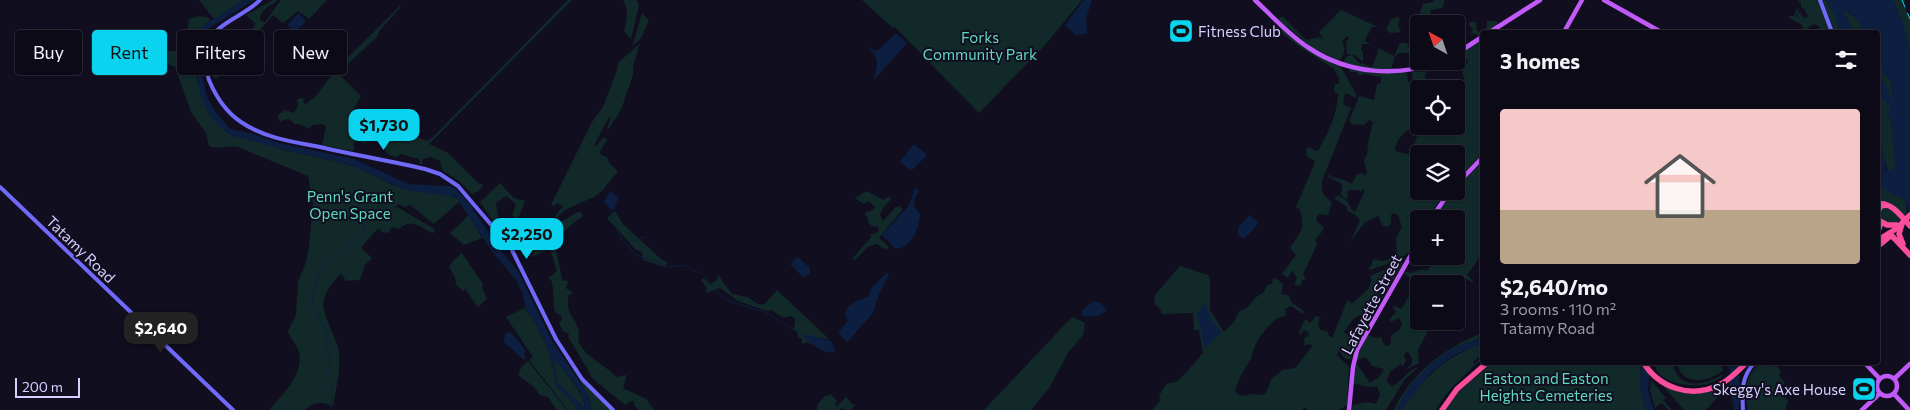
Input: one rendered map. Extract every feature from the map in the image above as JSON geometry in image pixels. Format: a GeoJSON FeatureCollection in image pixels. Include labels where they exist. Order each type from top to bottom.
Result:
{"type":"FeatureCollection","features":[{"type":"Feature","properties":{"kind":"highway"},"geometry":{"type":"LineString","coordinates":[[1880,204],[1888,205],[1910,226]]}},
{"type":"Feature","properties":{"kind":"highway"},"geometry":{"type":"LineString","coordinates":[[1880,208],[1888,205]]}},
{"type":"Feature","properties":{"kind":"highway"},"geometry":{"type":"LineString","coordinates":[[1880,235],[1901,224],[1910,216]]}},
{"type":"Feature","properties":{"kind":"highway"},"geometry":{"type":"LineString","coordinates":[[1880,221],[1887,225],[1901,224]]}},
{"type":"Feature","properties":{"kind":"highway"},"geometry":{"type":"LineString","coordinates":[[1901,224],[1900,236],[1910,254]]}},
{"type":"Feature","properties":{"kind":"highway"},"geometry":{"type":"LineString","coordinates":[[1880,245],[1892,236],[1907,249]]}},
{"type":"Feature","properties":{"kind":"highway"},"geometry":{"type":"LineString","coordinates":[[1441,410],[1452,392],[1481,365]]}},
{"type":"Feature","properties":{"kind":"highway"},"geometry":{"type":"LineString","coordinates":[[1441,410],[1457,389],[1485,365]]}},
{"type":"Feature","properties":{"kind":"highway"},"geometry":{"type":"LineString","coordinates":[[1648,365],[1664,382],[1678,390],[1692,391],[1709,389],[1743,365]]}},
{"type":"Feature","properties":{"kind":"main road"},"geometry":{"type":"LineString","coordinates":[[260,0],[247,11],[220,28],[207,46],[205,61],[208,77],[215,94],[227,111],[240,122],[260,132],[294,142],[425,169],[440,174],[458,186],[511,248],[556,339],[582,379],[613,410]]}},
{"type":"Feature","properties":{"kind":"main road"},"geometry":{"type":"LineString","coordinates":[[1255,0],[1310,49],[1333,61],[1371,70],[1410,70]]}},
{"type":"Feature","properties":{"kind":"main road"},"geometry":{"type":"LineString","coordinates":[[1493,30],[1540,0]]}},
{"type":"Feature","properties":{"kind":"main road"},"geometry":{"type":"LineString","coordinates":[[1565,30],[1582,0]]}},
{"type":"Feature","properties":{"kind":"main road"},"geometry":{"type":"LineString","coordinates":[[1604,0],[1657,30]]}},
{"type":"Feature","properties":{"kind":"main road"},"geometry":{"type":"LineString","coordinates":[[1820,0],[1831,30]]}},
{"type":"Feature","properties":{"kind":"main road"},"geometry":{"type":"LineString","coordinates":[[1465,48],[1480,38]]}},
{"type":"Feature","properties":{"kind":"main road"},"geometry":{"type":"LineString","coordinates":[[1465,176],[1480,160]]}},
{"type":"Feature","properties":{"kind":"main road","name":"Tatamy Road"},"geometry":{"type":"LineString","coordinates":[[0,188],[233,410]]}},
{"type":"Feature","properties":{"kind":"main road","name":"Lafayette Street"},"geometry":{"type":"LineString","coordinates":[[1349,410],[1353,365],[1357,350],[1410,257]]}},
{"type":"Feature","properties":{"kind":"main road"},"geometry":{"type":"LineString","coordinates":[[1894,379],[1910,364]]}},
{"type":"Feature","properties":{"kind":"main road"},"geometry":{"type":"LineString","coordinates":[[1743,365],[1743,410]]}},
{"type":"Feature","properties":{"kind":"main road"},"geometry":{"type":"LineString","coordinates":[[1867,365],[1880,379]]}},
{"type":"Feature","properties":{"kind":"main road"},"geometry":{"type":"LineString","coordinates":[[1886,376],[1894,379],[1897,386],[1894,394],[1886,397],[1879,394],[1876,386],[1880,379],[1886,376]]}},
{"type":"Feature","properties":{"kind":"main road"},"geometry":{"type":"LineString","coordinates":[[1862,410],[1879,394]]}},
{"type":"Feature","properties":{"kind":"main road"},"geometry":{"type":"LineString","coordinates":[[1894,394],[1909,410]]}},
{"type":"Feature","properties":{"kind":"green space"},"geometry":{"type":"Polygon","coordinates":[[[199,0],[244,0],[214,19],[199,0]]]}},
{"type":"Feature","properties":{"kind":"green space"},"geometry":{"type":"Polygon","coordinates":[[[273,0],[278,0],[264,10],[260,20],[265,22],[281,0],[327,0],[309,19],[298,11],[283,23],[273,15],[260,30],[252,30],[255,23],[246,15],[273,0]]]}},
{"type":"Feature","properties":{"kind":"green space"},"geometry":{"type":"Polygon","coordinates":[[[568,0],[572,0],[429,144],[448,153],[478,183],[484,185],[479,191],[472,194],[459,181],[443,171],[440,161],[430,157],[423,159],[422,164],[420,164],[419,159],[401,154],[394,157],[386,152],[383,144],[411,133],[426,141],[432,138],[568,0]]]}},
{"type":"Feature","properties":{"kind":"green space"},"geometry":{"type":"Polygon","coordinates":[[[623,0],[636,0],[639,5],[631,39],[624,31],[627,15],[623,0]]]}},
{"type":"Feature","properties":{"kind":"green space","name":"Forks Community Park"},"geometry":{"type":"Polygon","coordinates":[[[862,0],[1082,0],[1046,44],[979,113],[895,27],[893,28],[862,0]]]}},
{"type":"Feature","properties":{"kind":"green space"},"geometry":{"type":"Polygon","coordinates":[[[1434,0],[1445,0],[1442,8],[1431,10],[1430,14],[1435,15],[1422,15],[1420,12],[1423,4],[1433,2],[1434,0]]]}},
{"type":"Feature","properties":{"kind":"green space"},"geometry":{"type":"Polygon","coordinates":[[[1798,0],[1819,0],[1830,30],[1819,30],[1819,26],[1814,24],[1804,30],[1801,24],[1789,18],[1794,16],[1796,10],[1800,8],[1796,16],[1798,17],[1797,15],[1800,11],[1804,19],[1808,16],[1803,7],[1801,9],[1801,3],[1798,0]]]}},
{"type":"Feature","properties":{"kind":"green space"},"geometry":{"type":"Polygon","coordinates":[[[1822,0],[1826,0],[1836,17],[1839,30],[1834,30],[1822,0]]]}},
{"type":"Feature","properties":{"kind":"green space"},"geometry":{"type":"Polygon","coordinates":[[[1893,0],[1905,0],[1904,5],[1910,19],[1910,50],[1903,24],[1893,0]]]}},
{"type":"Feature","properties":{"kind":"green space"},"geometry":{"type":"Polygon","coordinates":[[[401,7],[379,31],[377,37],[347,65],[347,58],[401,7]]]}},
{"type":"Feature","properties":{"kind":"green space"},"geometry":{"type":"Polygon","coordinates":[[[1844,9],[1856,18],[1864,30],[1853,30],[1844,9]]]}},
{"type":"Feature","properties":{"kind":"green space"},"geometry":{"type":"Polygon","coordinates":[[[1341,10],[1378,27],[1372,27],[1365,40],[1371,44],[1362,44],[1363,62],[1355,55],[1347,54],[1346,41],[1349,38],[1347,36],[1342,41],[1344,51],[1339,61],[1311,47],[1278,19],[1282,16],[1306,40],[1319,37],[1324,40],[1319,32],[1341,10]]]}},
{"type":"Feature","properties":{"kind":"green space"},"geometry":{"type":"Polygon","coordinates":[[[642,13],[649,21],[641,38],[632,47],[642,13]]]}},
{"type":"Feature","properties":{"kind":"green space","name":"Penn's Grant Open Space"},"geometry":{"type":"Polygon","coordinates":[[[199,16],[207,17],[211,20],[197,30],[188,30],[189,19],[199,16]]]}},
{"type":"Feature","properties":{"kind":"green space"},"geometry":{"type":"Polygon","coordinates":[[[1400,18],[1398,25],[1401,32],[1391,33],[1386,30],[1391,19],[1400,18]]]}},
{"type":"Feature","properties":{"kind":"green space"},"geometry":{"type":"Polygon","coordinates":[[[1487,21],[1497,21],[1497,26],[1490,30],[1483,30],[1487,27],[1487,21]]]}},
{"type":"Feature","properties":{"kind":"green space"},"geometry":{"type":"Polygon","coordinates":[[[1469,22],[1476,22],[1477,30],[1480,32],[1480,36],[1471,33],[1469,35],[1473,29],[1469,22]]]}},
{"type":"Feature","properties":{"kind":"green space"},"geometry":{"type":"Polygon","coordinates":[[[1280,26],[1341,67],[1356,94],[1356,98],[1345,93],[1343,104],[1351,108],[1322,181],[1323,193],[1332,202],[1328,215],[1319,214],[1316,218],[1317,222],[1324,227],[1315,239],[1317,245],[1303,274],[1306,279],[1302,280],[1300,286],[1294,284],[1297,278],[1292,270],[1288,278],[1282,274],[1296,255],[1290,248],[1301,230],[1302,217],[1300,210],[1296,207],[1315,161],[1306,156],[1307,147],[1318,151],[1328,130],[1336,110],[1338,94],[1334,92],[1335,84],[1339,84],[1339,78],[1334,69],[1297,45],[1277,29],[1280,26]]]}},
{"type":"Feature","properties":{"kind":"green space"},"geometry":{"type":"Polygon","coordinates":[[[1480,42],[1480,156],[1465,172],[1465,145],[1414,145],[1417,135],[1465,135],[1465,80],[1462,73],[1465,70],[1467,59],[1465,60],[1465,51],[1480,42]]]}},
{"type":"Feature","properties":{"kind":"green space"},"geometry":{"type":"Polygon","coordinates":[[[640,43],[633,67],[633,75],[621,110],[608,130],[611,117],[609,117],[594,145],[596,146],[604,137],[607,140],[599,152],[607,157],[609,163],[618,171],[603,190],[594,197],[567,209],[556,218],[555,216],[563,206],[557,203],[554,206],[551,205],[592,122],[603,107],[618,63],[640,43]]]}},
{"type":"Feature","properties":{"kind":"green space"},"geometry":{"type":"Polygon","coordinates":[[[1400,43],[1407,43],[1410,53],[1399,53],[1395,56],[1391,69],[1369,69],[1345,63],[1344,61],[1346,57],[1352,55],[1358,62],[1372,67],[1378,48],[1394,56],[1400,43]]]}},
{"type":"Feature","properties":{"kind":"green space","name":"Penn's Grant Open Space"},"geometry":{"type":"Polygon","coordinates":[[[168,51],[177,51],[177,73],[175,67],[168,64],[168,51]]]}},
{"type":"Feature","properties":{"kind":"green space"},"geometry":{"type":"Polygon","coordinates":[[[1880,54],[1889,66],[1899,167],[1888,171],[1880,145],[1880,54]]]}},
{"type":"Feature","properties":{"kind":"green space"},"geometry":{"type":"Polygon","coordinates":[[[1349,69],[1387,73],[1407,72],[1410,83],[1410,129],[1403,134],[1395,151],[1410,155],[1410,200],[1440,200],[1433,210],[1410,210],[1410,251],[1408,253],[1401,258],[1370,270],[1368,268],[1373,260],[1386,261],[1397,252],[1396,238],[1402,227],[1398,215],[1393,213],[1391,215],[1391,224],[1387,227],[1383,226],[1378,216],[1364,223],[1350,243],[1360,220],[1354,214],[1347,211],[1347,207],[1334,198],[1339,195],[1348,202],[1355,212],[1364,192],[1362,189],[1361,192],[1358,190],[1348,190],[1347,199],[1344,198],[1341,194],[1342,184],[1328,177],[1329,174],[1331,177],[1342,179],[1352,184],[1356,175],[1362,173],[1365,176],[1367,172],[1364,161],[1369,149],[1367,148],[1373,122],[1369,120],[1364,125],[1352,124],[1349,121],[1359,96],[1374,100],[1377,84],[1381,83],[1381,77],[1364,74],[1359,76],[1357,72],[1350,72],[1349,69]]]}},
{"type":"Feature","properties":{"kind":"green space"},"geometry":{"type":"Polygon","coordinates":[[[1426,71],[1426,80],[1413,80],[1412,72],[1426,71]]]}},
{"type":"Feature","properties":{"kind":"green space","name":"Penn's Grant Open Space"},"geometry":{"type":"Polygon","coordinates":[[[178,75],[195,75],[208,109],[218,124],[233,136],[356,167],[405,189],[441,193],[455,197],[460,201],[434,224],[410,205],[405,207],[398,204],[392,212],[397,207],[433,228],[435,232],[432,233],[412,224],[399,229],[392,227],[388,233],[382,232],[378,228],[361,248],[372,258],[365,265],[360,280],[346,281],[341,273],[328,290],[323,302],[324,309],[339,351],[338,378],[333,406],[318,403],[305,410],[269,410],[291,384],[300,360],[298,349],[288,331],[296,315],[298,282],[306,262],[309,246],[313,205],[308,176],[238,147],[216,148],[209,146],[206,133],[191,112],[178,75]]]}},
{"type":"Feature","properties":{"kind":"green space"},"geometry":{"type":"Polygon","coordinates":[[[212,75],[220,75],[216,79],[212,75]]]}},
{"type":"Feature","properties":{"kind":"green space"},"geometry":{"type":"Polygon","coordinates":[[[331,75],[341,75],[361,96],[353,110],[355,113],[365,118],[377,133],[386,133],[386,137],[362,144],[358,140],[353,144],[355,148],[352,151],[322,145],[326,126],[321,124],[312,125],[309,129],[299,124],[294,124],[291,120],[286,119],[280,122],[279,114],[285,110],[294,113],[298,106],[297,100],[300,98],[304,99],[303,102],[306,104],[317,95],[331,75]]]}},
{"type":"Feature","properties":{"kind":"green space"},"geometry":{"type":"Polygon","coordinates":[[[1479,165],[1480,257],[1467,275],[1473,283],[1465,278],[1465,275],[1410,275],[1410,278],[1403,272],[1412,273],[1422,269],[1426,271],[1431,265],[1465,265],[1465,210],[1439,210],[1447,200],[1465,200],[1465,179],[1479,165]]]}},
{"type":"Feature","properties":{"kind":"green space"},"geometry":{"type":"Polygon","coordinates":[[[500,183],[514,198],[525,201],[519,216],[515,219],[512,215],[516,204],[506,196],[496,203],[498,216],[495,224],[480,202],[500,183]]]}},
{"type":"Feature","properties":{"kind":"green space"},"geometry":{"type":"Polygon","coordinates":[[[1880,187],[1905,198],[1907,213],[1903,216],[1890,203],[1880,201],[1880,187]]]}},
{"type":"Feature","properties":{"kind":"green space"},"geometry":{"type":"Polygon","coordinates":[[[866,191],[884,200],[889,196],[891,199],[880,215],[883,221],[896,207],[900,206],[902,210],[879,238],[889,247],[886,250],[876,244],[868,247],[855,260],[853,258],[871,237],[870,234],[875,234],[879,230],[877,226],[873,227],[868,222],[868,217],[865,215],[866,212],[872,211],[875,207],[869,201],[864,204],[855,198],[866,191]]]}},
{"type":"Feature","properties":{"kind":"green space"},"geometry":{"type":"Polygon","coordinates":[[[1886,207],[1900,217],[1899,222],[1890,224],[1881,219],[1881,208],[1886,207]]]}},
{"type":"Feature","properties":{"kind":"green space"},"geometry":{"type":"Polygon","coordinates":[[[580,211],[583,216],[562,234],[556,248],[562,280],[568,281],[566,288],[573,293],[569,295],[568,305],[578,328],[579,343],[591,357],[617,377],[627,375],[623,388],[646,399],[654,410],[638,410],[634,405],[634,401],[625,405],[591,377],[568,337],[569,334],[563,331],[559,323],[562,319],[560,315],[555,312],[552,284],[548,278],[557,271],[550,249],[532,257],[534,251],[532,248],[526,251],[521,244],[580,211]]]}},
{"type":"Feature","properties":{"kind":"green space"},"geometry":{"type":"Polygon","coordinates":[[[615,211],[623,224],[661,259],[667,262],[665,267],[643,260],[642,252],[635,249],[608,219],[615,211]]]}},
{"type":"Feature","properties":{"kind":"green space"},"geometry":{"type":"Polygon","coordinates":[[[469,215],[482,238],[464,245],[450,233],[469,215]]]}},
{"type":"Feature","properties":{"kind":"green space"},"geometry":{"type":"Polygon","coordinates":[[[462,253],[483,284],[482,288],[487,299],[478,307],[465,289],[463,291],[456,285],[455,277],[449,267],[462,253]]]}},
{"type":"Feature","properties":{"kind":"green space"},"geometry":{"type":"Polygon","coordinates":[[[1402,262],[1403,264],[1394,278],[1390,281],[1390,278],[1386,275],[1381,281],[1387,286],[1392,282],[1382,299],[1372,299],[1364,313],[1372,318],[1359,315],[1354,318],[1344,332],[1354,340],[1357,340],[1354,343],[1350,340],[1347,342],[1347,345],[1355,349],[1351,359],[1345,359],[1339,351],[1337,355],[1349,367],[1347,405],[1339,410],[1308,410],[1305,407],[1302,410],[1152,410],[1161,400],[1159,398],[1165,386],[1178,381],[1203,353],[1199,330],[1194,330],[1193,313],[1161,314],[1161,310],[1154,303],[1155,295],[1180,266],[1208,275],[1210,279],[1210,310],[1224,332],[1233,323],[1239,312],[1248,307],[1255,298],[1264,292],[1267,285],[1272,284],[1273,278],[1279,280],[1283,285],[1281,294],[1289,295],[1291,302],[1304,311],[1303,314],[1291,306],[1285,309],[1286,316],[1276,319],[1264,332],[1240,377],[1235,391],[1238,395],[1262,395],[1266,393],[1272,378],[1283,370],[1295,368],[1312,347],[1311,344],[1304,345],[1305,337],[1308,337],[1309,332],[1304,330],[1300,335],[1299,332],[1305,319],[1310,323],[1316,316],[1320,317],[1318,323],[1320,330],[1327,331],[1332,338],[1347,301],[1352,304],[1369,288],[1372,279],[1370,276],[1402,262]]]}},
{"type":"Feature","properties":{"kind":"green space"},"geometry":{"type":"Polygon","coordinates":[[[718,275],[732,294],[747,297],[758,304],[764,305],[777,290],[828,338],[829,340],[819,337],[827,352],[807,342],[802,343],[802,339],[797,336],[798,334],[793,328],[795,326],[795,319],[790,316],[784,318],[771,310],[767,311],[738,301],[720,288],[707,293],[705,291],[707,288],[701,280],[704,278],[710,284],[716,281],[718,275]]]}},
{"type":"Feature","properties":{"kind":"green space"},"geometry":{"type":"Polygon","coordinates":[[[1410,296],[1410,330],[1428,330],[1418,350],[1419,363],[1405,370],[1412,364],[1412,358],[1408,352],[1405,353],[1406,361],[1403,366],[1400,364],[1390,372],[1386,381],[1392,386],[1419,367],[1405,379],[1386,410],[1352,410],[1352,406],[1361,403],[1376,404],[1380,395],[1377,386],[1371,387],[1354,384],[1355,364],[1357,364],[1370,383],[1380,376],[1384,369],[1372,366],[1366,357],[1357,361],[1357,355],[1368,335],[1376,338],[1381,337],[1384,345],[1389,346],[1391,336],[1400,329],[1402,324],[1399,318],[1391,322],[1389,320],[1396,312],[1393,308],[1394,306],[1402,309],[1410,296]]]}},
{"type":"Feature","properties":{"kind":"green space"},"geometry":{"type":"Polygon","coordinates":[[[525,308],[536,324],[550,354],[556,385],[579,410],[568,410],[529,360],[533,357],[506,317],[525,308]]]}},
{"type":"Feature","properties":{"kind":"green space"},"geometry":{"type":"Polygon","coordinates":[[[1072,317],[1085,323],[1083,335],[1068,353],[1049,388],[1031,410],[984,410],[1072,317]]]}},
{"type":"Feature","properties":{"kind":"green space"},"geometry":{"type":"Polygon","coordinates":[[[1480,334],[1480,338],[1457,347],[1430,366],[1414,382],[1397,410],[1394,410],[1410,384],[1430,363],[1468,339],[1480,334]]]}},
{"type":"Feature","properties":{"kind":"green space"},"geometry":{"type":"Polygon","coordinates":[[[1480,344],[1480,356],[1473,362],[1474,364],[1480,359],[1480,361],[1451,389],[1436,410],[1402,410],[1419,387],[1436,369],[1480,344]]]}},
{"type":"Feature","properties":{"kind":"green space"},"geometry":{"type":"Polygon","coordinates":[[[553,359],[573,382],[582,396],[585,408],[558,384],[553,359]]]}},
{"type":"Feature","properties":{"kind":"green space"},"geometry":{"type":"Polygon","coordinates":[[[528,361],[567,410],[557,410],[548,397],[540,395],[534,387],[518,375],[522,366],[528,361]]]}},
{"type":"Feature","properties":{"kind":"green space","name":"Easton and Easton Heights Cemeteries"},"geometry":{"type":"Polygon","coordinates":[[[1490,365],[1640,365],[1641,394],[1646,410],[1445,410],[1459,391],[1490,365]]]}},
{"type":"Feature","properties":{"kind":"green space"},"geometry":{"type":"Polygon","coordinates":[[[1655,365],[1673,365],[1675,372],[1680,378],[1685,382],[1692,383],[1707,382],[1723,376],[1704,385],[1688,385],[1672,382],[1656,369],[1655,365]]]}},
{"type":"Feature","properties":{"kind":"green space"},"geometry":{"type":"Polygon","coordinates":[[[1678,365],[1722,365],[1723,370],[1710,378],[1696,380],[1684,376],[1678,365]]]}},
{"type":"Feature","properties":{"kind":"green space"},"geometry":{"type":"Polygon","coordinates":[[[1758,365],[1772,365],[1777,366],[1781,371],[1779,375],[1785,383],[1783,385],[1778,381],[1775,384],[1788,401],[1785,410],[1748,410],[1747,384],[1758,365]]]}},
{"type":"Feature","properties":{"kind":"green space"},"geometry":{"type":"Polygon","coordinates":[[[582,379],[613,410],[592,410],[588,395],[581,383],[582,379]]]}},
{"type":"Feature","properties":{"kind":"green space"},"geometry":{"type":"Polygon","coordinates":[[[1651,380],[1666,398],[1663,400],[1672,410],[1669,410],[1661,403],[1655,408],[1650,391],[1651,380]]]}},
{"type":"Feature","properties":{"kind":"green space"},"geometry":{"type":"Polygon","coordinates":[[[1724,385],[1723,391],[1706,410],[1684,410],[1663,386],[1694,394],[1709,392],[1724,385]]]}},
{"type":"Feature","properties":{"kind":"green space"},"geometry":{"type":"Polygon","coordinates":[[[831,394],[837,401],[835,404],[837,406],[846,397],[852,404],[856,405],[850,410],[840,408],[839,410],[817,410],[817,405],[825,396],[831,394]]]}},
{"type":"Feature","properties":{"kind":"water"},"geometry":{"type":"Polygon","coordinates":[[[244,0],[254,0],[206,30],[198,30],[244,0]]]}},
{"type":"Feature","properties":{"kind":"water"},"geometry":{"type":"Polygon","coordinates":[[[1084,0],[1092,0],[1086,18],[1087,32],[1086,34],[1076,35],[1065,25],[1084,0]]]}},
{"type":"Feature","properties":{"kind":"water"},"geometry":{"type":"Polygon","coordinates":[[[1826,0],[1893,0],[1903,23],[1910,50],[1910,214],[1905,200],[1884,188],[1880,188],[1880,143],[1886,170],[1892,170],[1895,166],[1891,122],[1887,112],[1890,111],[1890,107],[1880,93],[1880,79],[1883,79],[1893,100],[1891,82],[1880,68],[1880,30],[1864,30],[1856,18],[1845,9],[1844,12],[1853,30],[1839,30],[1836,17],[1826,0]]]}},
{"type":"Feature","properties":{"kind":"water"},"geometry":{"type":"Polygon","coordinates":[[[299,13],[306,21],[297,30],[293,30],[287,25],[299,13]]]}},
{"type":"Feature","properties":{"kind":"water"},"geometry":{"type":"Polygon","coordinates":[[[895,34],[906,44],[874,80],[877,60],[868,47],[877,51],[895,34]]]}},
{"type":"Feature","properties":{"kind":"water"},"geometry":{"type":"Polygon","coordinates":[[[196,75],[202,75],[207,97],[214,110],[230,129],[250,133],[279,143],[354,159],[408,184],[449,186],[456,189],[471,206],[501,251],[518,271],[552,341],[586,391],[592,410],[579,410],[556,385],[550,354],[536,324],[526,309],[517,281],[491,250],[456,197],[406,190],[351,165],[233,136],[218,125],[209,114],[200,95],[196,75]],[[553,359],[558,384],[585,408],[582,395],[568,375],[553,359]]]}},
{"type":"Feature","properties":{"kind":"water"},"geometry":{"type":"Polygon","coordinates":[[[914,144],[927,155],[911,171],[900,162],[914,144]]]}},
{"type":"Feature","properties":{"kind":"water"},"geometry":{"type":"Polygon","coordinates":[[[915,188],[919,191],[915,197],[914,207],[920,214],[918,225],[910,241],[902,248],[896,249],[882,235],[909,205],[915,188]]]}},
{"type":"Feature","properties":{"kind":"water"},"geometry":{"type":"Polygon","coordinates":[[[611,191],[619,198],[615,209],[612,210],[604,202],[611,191]]]}},
{"type":"Feature","properties":{"kind":"water"},"geometry":{"type":"Polygon","coordinates":[[[1249,215],[1257,221],[1257,225],[1244,239],[1238,235],[1238,228],[1249,215]]]}},
{"type":"Feature","properties":{"kind":"water"},"geometry":{"type":"Polygon","coordinates":[[[798,257],[810,268],[810,273],[804,278],[790,264],[798,257]]]}},
{"type":"Feature","properties":{"kind":"water"},"geometry":{"type":"Polygon","coordinates":[[[887,273],[889,274],[879,294],[873,313],[847,342],[838,333],[848,321],[845,315],[847,308],[858,300],[868,297],[872,287],[887,273]]]}},
{"type":"Feature","properties":{"kind":"water"},"geometry":{"type":"Polygon","coordinates":[[[1093,301],[1101,303],[1107,310],[1098,316],[1082,315],[1082,311],[1093,301]]]}},
{"type":"Feature","properties":{"kind":"water"},"geometry":{"type":"Polygon","coordinates":[[[1206,305],[1211,318],[1221,332],[1206,347],[1204,346],[1197,313],[1206,305]]]}},
{"type":"Feature","properties":{"kind":"water"},"geometry":{"type":"Polygon","coordinates":[[[510,331],[525,350],[526,358],[524,360],[504,342],[505,334],[510,331]]]}},
{"type":"Feature","properties":{"kind":"water"},"geometry":{"type":"Polygon","coordinates":[[[806,334],[831,341],[836,351],[831,353],[816,347],[804,337],[806,334]]]}},
{"type":"Feature","properties":{"kind":"water"},"geometry":{"type":"Polygon","coordinates":[[[1480,338],[1480,344],[1454,355],[1430,373],[1402,410],[1397,410],[1407,391],[1421,374],[1457,347],[1480,338]]]}},
{"type":"Feature","properties":{"kind":"water"},"geometry":{"type":"Polygon","coordinates":[[[1641,365],[1650,365],[1648,391],[1654,410],[1646,410],[1640,390],[1641,365]]]}},
{"type":"Feature","properties":{"kind":"water"},"geometry":{"type":"Polygon","coordinates":[[[1728,365],[1734,365],[1735,367],[1739,365],[1739,410],[1734,410],[1729,384],[1730,372],[1728,365]]]}},
{"type":"Feature","properties":{"kind":"waterway"},"geometry":{"type":"LineString","coordinates":[[331,410],[332,386],[327,380],[330,358],[326,345],[327,333],[313,306],[312,299],[320,270],[329,257],[344,250],[348,244],[362,235],[371,213],[385,201],[394,185]]}},
{"type":"Feature","properties":{"kind":"waterway"},"geometry":{"type":"LineString","coordinates":[[609,208],[620,237],[636,255],[670,267],[685,265],[699,273]]}},
{"type":"Feature","properties":{"kind":"waterway"},"geometry":{"type":"LineString","coordinates":[[629,246],[645,237]]}},
{"type":"Feature","properties":{"kind":"waterway"},"geometry":{"type":"LineString","coordinates":[[706,277],[727,300],[767,313],[804,336]]}},
{"type":"Feature","properties":{"kind":"railway"},"geometry":{"type":"LineString","coordinates":[[1902,0],[1910,19]]}},
{"type":"Feature","properties":{"kind":"place","name":"Fitness Club"},"geometry":{"type":"Point","coordinates":[1181,31]}},
{"type":"Feature","properties":{"kind":"place","name":"Skeggy's Axe House"},"geometry":{"type":"Point","coordinates":[1864,389]}}]}
